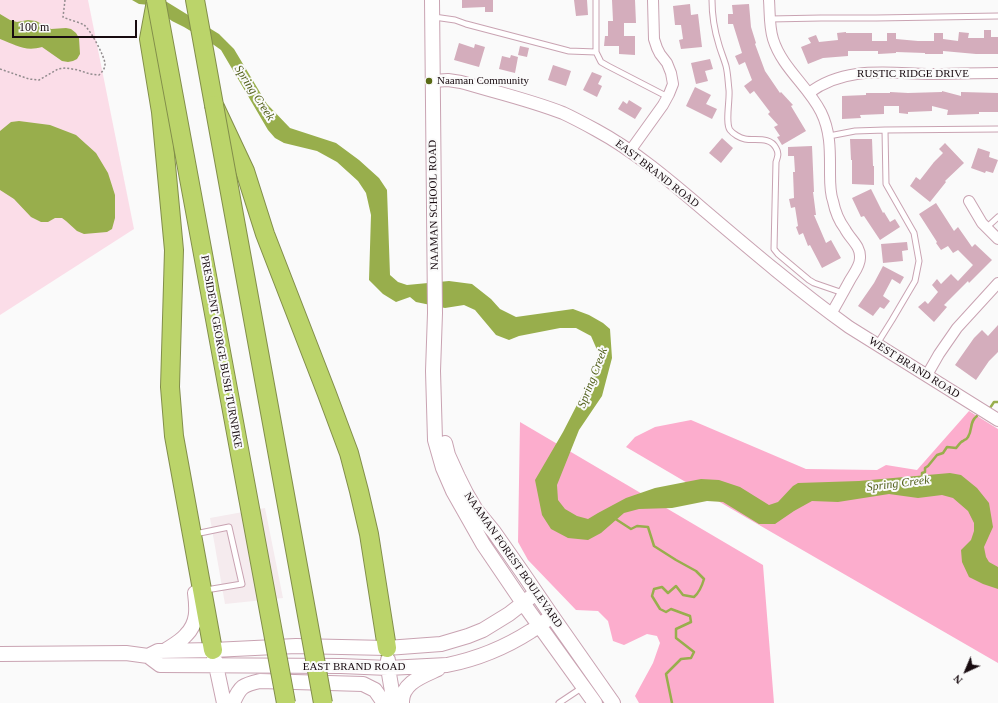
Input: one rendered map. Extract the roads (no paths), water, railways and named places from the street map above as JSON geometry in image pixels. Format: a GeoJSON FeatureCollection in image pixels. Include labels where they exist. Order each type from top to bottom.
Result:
{"type":"FeatureCollection","features":[{"type":"Feature","properties":{"kind":"highway"},"geometry":{"type":"LineString","coordinates":[[156,0],[149,39],[161,112],[174,250],[170,387],[174,436],[214,657]]}},
{"type":"Feature","properties":{"kind":"highway","name":"PRESIDENT GEORGE BUSH TURNPIKE"},"geometry":{"type":"LineString","coordinates":[[156,0],[286,703]]}},
{"type":"Feature","properties":{"kind":"highway"},"geometry":{"type":"LineString","coordinates":[[195,0],[323,703]]}},
{"type":"Feature","properties":{"kind":"highway"},"geometry":{"type":"LineString","coordinates":[[214,104],[245,172],[265,234],[349,453],[369,534],[388,648]]}},
{"type":"Feature","properties":{"kind":"main road","name":"NAAMAN SCHOOL ROAD"},"geometry":{"type":"LineString","coordinates":[[432,0],[435,272],[433,372],[434,410]]}},
{"type":"Feature","properties":{"kind":"main road","name":"NAAMAN FOREST BOULEVARD"},"geometry":{"type":"LineString","coordinates":[[434,410],[448,456],[476,510],[494,532],[613,703]]}},
{"type":"Feature","properties":{"kind":"main road","name":"NAAMAN FOREST BOULEVARD"},"geometry":{"type":"LineString","coordinates":[[434,410],[435,440],[443,468],[453,491],[483,544],[522,604],[596,703]]}},
{"type":"Feature","properties":{"kind":"main road"},"geometry":{"type":"LineString","coordinates":[[166,650],[186,636],[194,625],[197,609],[195,588],[199,572]]}},
{"type":"Feature","properties":{"kind":"main road","name":"EAST BRAND ROAD"},"geometry":{"type":"LineString","coordinates":[[0,654],[126,653],[148,656],[160,665],[296,646],[388,648],[441,644],[483,630],[509,614],[536,593]]}},
{"type":"Feature","properties":{"kind":"main road","name":"EAST BRAND ROAD"},"geometry":{"type":"LineString","coordinates":[[148,656],[158,651],[166,650],[298,666],[388,668],[447,665],[494,651],[516,640],[552,616]]}},
{"type":"Feature","properties":{"kind":"main road"},"geometry":{"type":"LineString","coordinates":[[388,648],[388,668],[394,703]]}},
{"type":"Feature","properties":{"kind":"main road"},"geometry":{"type":"LineString","coordinates":[[214,657],[224,703]]}},
{"type":"Feature","properties":{"kind":"main road"},"geometry":{"type":"LineString","coordinates":[[402,703],[401,699],[406,688],[412,682],[447,665]]}},
{"type":"Feature","properties":{"kind":"main road"},"geometry":{"type":"LineString","coordinates":[[232,703],[238,692],[247,684],[260,681],[363,684],[376,690],[384,703]]}},
{"type":"Feature","properties":{"kind":"street"},"geometry":{"type":"LineString","coordinates":[[630,151],[668,97],[673,84],[672,73],[660,54],[654,39],[653,0]]}},
{"type":"Feature","properties":{"kind":"street"},"geometry":{"type":"LineString","coordinates":[[769,0],[770,26],[773,40],[778,52],[809,93],[821,113],[826,125],[829,136],[832,201],[845,229],[858,248],[860,258],[858,267],[831,314]]}},
{"type":"Feature","properties":{"kind":"street","name":"RUSTIC RIDGE DRIVE"},"geometry":{"type":"LineString","coordinates":[[809,93],[815,88],[831,80],[858,73],[998,73]]}},
{"type":"Feature","properties":{"kind":"street","name":"EAST BRAND ROAD"},"geometry":{"type":"LineString","coordinates":[[433,81],[448,80],[462,82],[544,106],[596,130],[630,151],[676,187],[831,314]]}},
{"type":"Feature","properties":{"kind":"street"},"geometry":{"type":"LineString","coordinates":[[969,201],[982,223],[998,239]]}},
{"type":"Feature","properties":{"kind":"street"},"geometry":{"type":"LineString","coordinates":[[927,375],[957,328],[998,283]]}},
{"type":"Feature","properties":{"kind":"street","name":"WEST BRAND ROAD"},"geometry":{"type":"LineString","coordinates":[[831,314],[849,327],[998,420]]}},
{"type":"Feature","properties":{"kind":"lane"},"geometry":{"type":"LineString","coordinates":[[596,0],[596,52],[601,62],[668,97]]}},
{"type":"Feature","properties":{"kind":"lane"},"geometry":{"type":"LineString","coordinates":[[712,0],[713,19],[726,65],[728,78],[730,95],[728,122],[730,130],[738,137],[745,140],[762,140],[770,142],[775,145],[778,152],[776,162],[774,249],[809,280],[843,293]]}},
{"type":"Feature","properties":{"kind":"lane"},"geometry":{"type":"LineString","coordinates":[[770,19],[998,16]]}},
{"type":"Feature","properties":{"kind":"lane"},"geometry":{"type":"LineString","coordinates":[[433,17],[455,20],[570,50],[596,52]]}},
{"type":"Feature","properties":{"kind":"lane"},"geometry":{"type":"LineString","coordinates":[[829,136],[854,131],[998,129]]}},
{"type":"Feature","properties":{"kind":"lane"},"geometry":{"type":"LineString","coordinates":[[876,344],[915,281],[919,261],[914,233],[886,184],[885,130]]}},
{"type":"Feature","properties":{"kind":"lane"},"geometry":{"type":"LineString","coordinates":[[986,228],[998,217]]}},
{"type":"Feature","properties":{"kind":"lane"},"geometry":{"type":"LineString","coordinates":[[192,534],[229,527],[242,584],[202,590]]}},
{"type":"Feature","properties":{"kind":"lane"},"geometry":{"type":"LineString","coordinates":[[559,703],[583,686]]}},
{"type":"Feature","properties":{"kind":"water","name":"Spring Creek"},"geometry":{"type":"Polygon","coordinates":[[[132,0],[161,0],[167,2],[219,34],[234,49],[267,104],[290,128],[336,143],[359,160],[379,178],[387,190],[390,275],[398,282],[407,285],[449,281],[472,284],[491,299],[500,309],[516,317],[573,309],[589,315],[610,329],[612,358],[602,396],[579,430],[557,485],[558,500],[565,509],[577,516],[588,519],[626,498],[655,488],[701,479],[719,480],[740,487],[769,505],[778,502],[793,486],[798,483],[859,481],[950,473],[961,475],[977,488],[989,503],[993,527],[984,547],[986,557],[989,562],[998,567],[998,589],[969,577],[962,562],[961,550],[971,540],[974,531],[974,523],[968,511],[953,498],[942,495],[918,498],[889,494],[838,502],[812,501],[775,524],[759,524],[723,502],[707,501],[672,508],[639,509],[624,513],[601,533],[588,540],[568,538],[551,529],[542,515],[535,480],[563,432],[598,364],[598,352],[591,336],[576,328],[560,328],[519,336],[509,340],[496,335],[475,310],[464,305],[445,308],[416,302],[410,297],[396,302],[383,294],[369,280],[371,215],[366,193],[358,181],[337,162],[317,151],[284,143],[275,138],[268,130],[221,50],[172,21],[150,5],[139,4],[132,0]]]}},
{"type":"Feature","properties":{"kind":"water"},"geometry":{"type":"Polygon","coordinates":[[[0,14],[17,22],[28,20],[36,21],[51,29],[71,29],[79,38],[80,54],[77,59],[73,61],[62,61],[42,47],[31,49],[25,48],[0,39],[0,14]]]}},
{"type":"Feature","properties":{"kind":"water"},"geometry":{"type":"Polygon","coordinates":[[[19,121],[50,125],[76,135],[96,153],[108,173],[115,195],[115,218],[112,229],[107,232],[84,234],[77,231],[62,218],[55,218],[48,222],[41,222],[31,217],[14,199],[0,190],[0,131],[11,122],[19,121]]]}},
{"type":"Feature","properties":{"kind":"waterway"},"geometry":{"type":"LineString","coordinates":[[990,408],[994,402],[998,402]]}},
{"type":"Feature","properties":{"kind":"waterway","name":"Spring Creek"},"geometry":{"type":"LineString","coordinates":[[923,478],[922,473],[925,472],[925,468],[937,455],[943,453],[947,447],[956,448],[961,442],[967,439],[972,423],[977,416]]}},
{"type":"Feature","properties":{"kind":"waterway"},"geometry":{"type":"LineString","coordinates":[[614,518],[631,529],[637,526],[648,527],[654,546],[696,571],[704,579],[698,593],[694,597],[683,595],[676,586],[668,593],[662,587],[654,589],[652,596],[660,609],[666,612],[671,609],[690,616],[691,622],[676,629],[676,638],[694,652],[691,658],[681,659],[666,674],[672,703]]}},
{"type":"Feature","properties":{"kind":"place","name":"Naaman Community"},"geometry":{"type":"Point","coordinates":[429,81]}}]}
